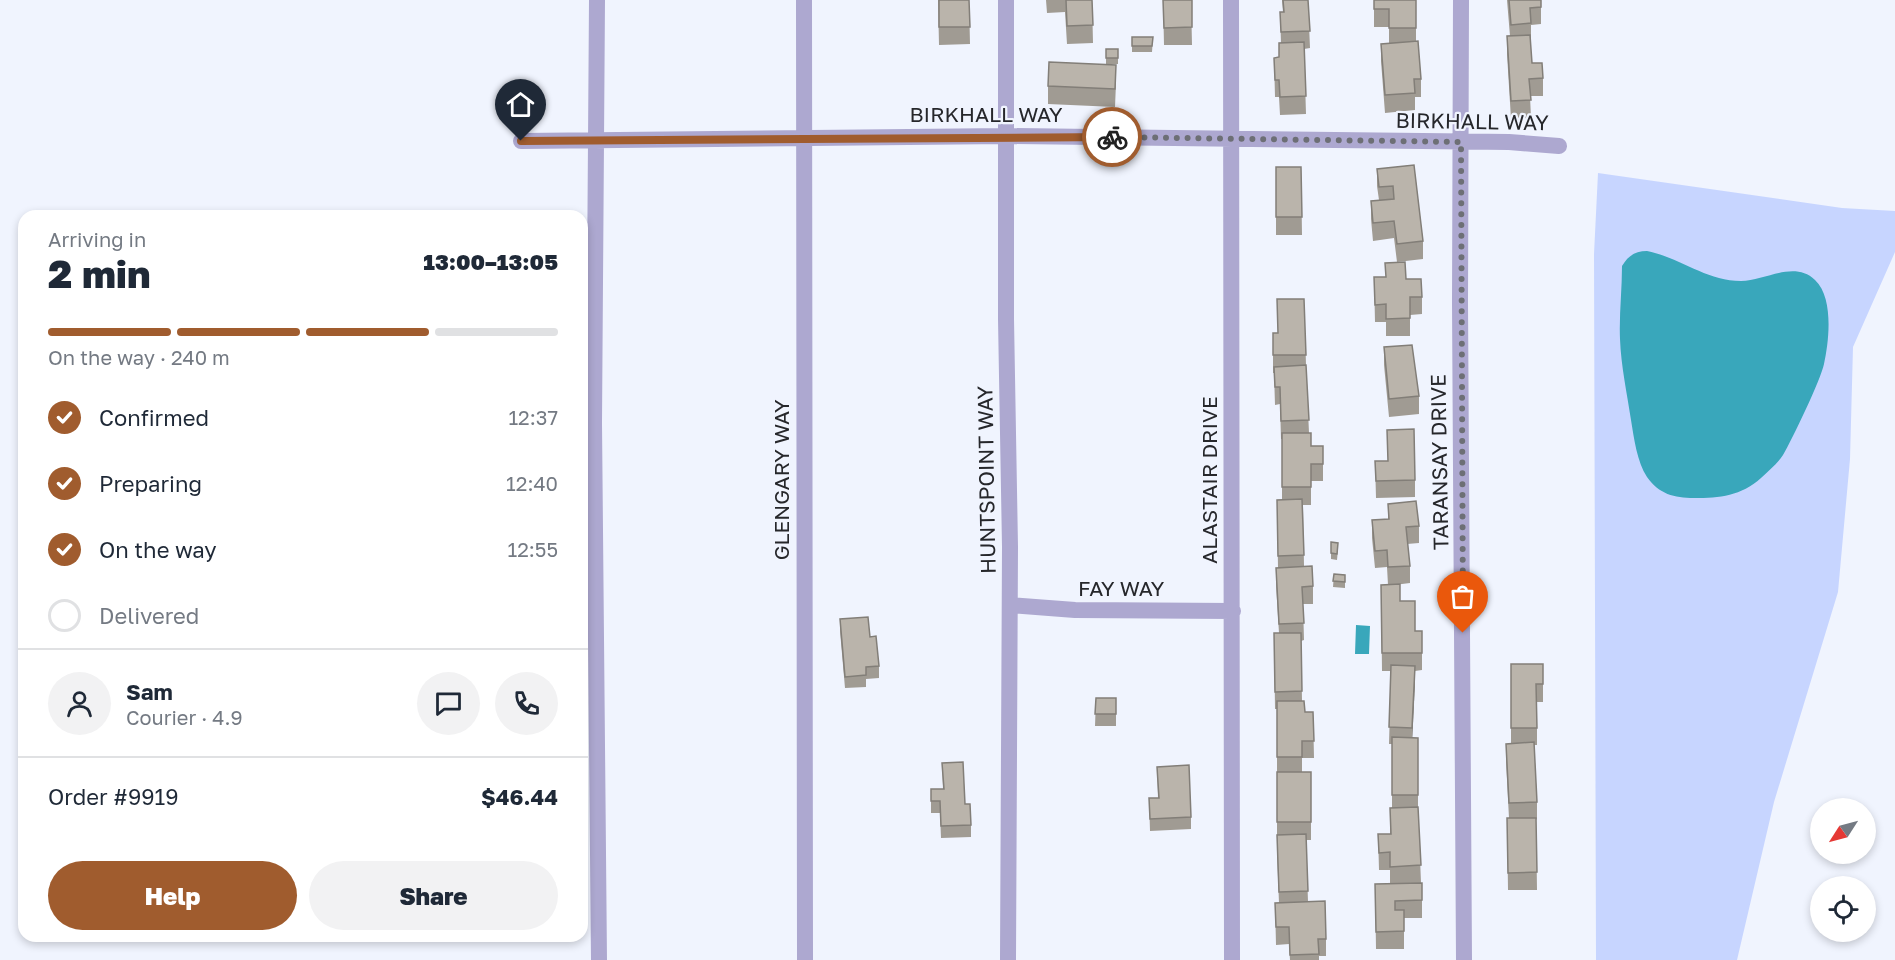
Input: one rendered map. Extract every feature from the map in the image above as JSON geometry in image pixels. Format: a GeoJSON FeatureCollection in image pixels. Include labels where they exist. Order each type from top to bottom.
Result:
{"type":"FeatureCollection","features":[{"type":"Feature","properties":{"kind":"street"},"geometry":{"type":"LineString","coordinates":[[597,0],[594,423],[599,960]]}},
{"type":"Feature","properties":{"kind":"street","name":"GLENGARY WAY"},"geometry":{"type":"LineString","coordinates":[[804,0],[805,960]]}},
{"type":"Feature","properties":{"kind":"street","name":"HUNTSPOINT WAY"},"geometry":{"type":"LineString","coordinates":[[1006,0],[1010,605],[1008,960]]}},
{"type":"Feature","properties":{"kind":"street","name":"ALASTAIR DRIVE"},"geometry":{"type":"LineString","coordinates":[[1231,0],[1232,960]]}},
{"type":"Feature","properties":{"kind":"street","name":"TARANSAY DRIVE"},"geometry":{"type":"LineString","coordinates":[[1461,0],[1464,960]]}},
{"type":"Feature","properties":{"kind":"street","name":"BIRKHALL WAY"},"geometry":{"type":"LineString","coordinates":[[521,141],[1006,136],[1461,142],[1559,146]]}},
{"type":"Feature","properties":{"kind":"street","name":"FAY WAY"},"geometry":{"type":"LineString","coordinates":[[1010,605],[1075,610],[1233,611]]}},
{"type":"Feature","properties":{"kind":"shaded area"},"geometry":{"type":"Polygon","coordinates":[[[1598,173],[1842,208],[1895,211],[1895,252],[1853,347],[1850,459],[1838,592],[1774,802],[1737,960],[1596,960],[1594,254],[1598,173]]]}},
{"type":"Feature","properties":{"kind":"shaded area"},"geometry":{"type":"Polygon","coordinates":[[[1647,251],[1728,280],[1750,280],[1789,272],[1807,274],[1815,280],[1825,297],[1828,320],[1822,372],[1781,458],[1746,489],[1730,495],[1713,497],[1674,496],[1662,491],[1652,483],[1641,464],[1623,369],[1620,321],[1622,266],[1632,255],[1647,251]]]}},
{"type":"Feature","properties":{"kind":"shaded area"},"geometry":{"type":"Polygon","coordinates":[[[1356,625],[1370,626],[1369,654],[1355,654],[1356,625]]]}},
{"type":"Feature","properties":{"kind":"building"},"geometry":{"type":"Polygon","coordinates":[[[939,0],[969,0],[970,27],[939,27],[939,0]]]}},
{"type":"Feature","properties":{"kind":"building"},"geometry":{"type":"Polygon","coordinates":[[[1066,0],[1092,0],[1093,25],[1067,26],[1066,0]]]}},
{"type":"Feature","properties":{"kind":"building"},"geometry":{"type":"Polygon","coordinates":[[[1163,0],[1192,0],[1192,27],[1164,28],[1163,0]]]}},
{"type":"Feature","properties":{"kind":"building"},"geometry":{"type":"Polygon","coordinates":[[[1283,0],[1308,0],[1310,31],[1281,32],[1280,12],[1284,12],[1283,0]]]}},
{"type":"Feature","properties":{"kind":"building"},"geometry":{"type":"Polygon","coordinates":[[[1374,0],[1416,0],[1416,28],[1389,28],[1389,9],[1374,9],[1374,0]]]}},
{"type":"Feature","properties":{"kind":"building"},"geometry":{"type":"Polygon","coordinates":[[[1509,0],[1541,0],[1541,7],[1530,8],[1531,23],[1511,25],[1509,0]]]}},
{"type":"Feature","properties":{"kind":"building"},"geometry":{"type":"Polygon","coordinates":[[[1530,35],[1532,63],[1542,63],[1543,78],[1529,79],[1531,100],[1511,101],[1507,36],[1530,35]]]}},
{"type":"Feature","properties":{"kind":"building"},"geometry":{"type":"Polygon","coordinates":[[[1132,37],[1153,37],[1152,46],[1132,46],[1132,37]]]}},
{"type":"Feature","properties":{"kind":"building"},"geometry":{"type":"Polygon","coordinates":[[[1418,41],[1421,79],[1414,79],[1415,93],[1385,95],[1381,44],[1418,41]]]}},
{"type":"Feature","properties":{"kind":"building"},"geometry":{"type":"Polygon","coordinates":[[[1304,42],[1306,96],[1280,97],[1279,80],[1275,80],[1274,58],[1279,57],[1279,43],[1304,42]]]}},
{"type":"Feature","properties":{"kind":"building"},"geometry":{"type":"Polygon","coordinates":[[[1106,49],[1118,49],[1118,58],[1106,58],[1106,49]]]}},
{"type":"Feature","properties":{"kind":"building"},"geometry":{"type":"Polygon","coordinates":[[[1049,62],[1116,65],[1115,89],[1048,86],[1049,62]]]}},
{"type":"Feature","properties":{"kind":"building"},"geometry":{"type":"Polygon","coordinates":[[[1414,165],[1423,241],[1397,244],[1394,221],[1373,223],[1371,201],[1394,199],[1393,186],[1379,187],[1377,169],[1414,165]]]}},
{"type":"Feature","properties":{"kind":"building"},"geometry":{"type":"Polygon","coordinates":[[[1276,167],[1301,167],[1302,217],[1276,217],[1276,167]]]}},
{"type":"Feature","properties":{"kind":"building"},"geometry":{"type":"Polygon","coordinates":[[[1405,262],[1406,279],[1421,279],[1422,297],[1410,297],[1410,318],[1386,319],[1386,304],[1375,305],[1374,277],[1386,277],[1385,263],[1405,262]]]}},
{"type":"Feature","properties":{"kind":"building"},"geometry":{"type":"Polygon","coordinates":[[[1277,299],[1304,299],[1306,355],[1273,355],[1273,333],[1278,333],[1277,299]]]}},
{"type":"Feature","properties":{"kind":"building"},"geometry":{"type":"Polygon","coordinates":[[[1412,345],[1419,396],[1389,399],[1384,347],[1412,345]]]}},
{"type":"Feature","properties":{"kind":"building"},"geometry":{"type":"Polygon","coordinates":[[[1306,365],[1309,420],[1281,421],[1280,387],[1275,387],[1274,367],[1306,365]]]}},
{"type":"Feature","properties":{"kind":"building"},"geometry":{"type":"Polygon","coordinates":[[[1414,429],[1415,480],[1376,481],[1375,461],[1388,461],[1387,430],[1414,429]]]}},
{"type":"Feature","properties":{"kind":"building"},"geometry":{"type":"Polygon","coordinates":[[[1282,433],[1311,433],[1311,446],[1323,446],[1323,464],[1311,464],[1311,487],[1282,487],[1282,433]]]}},
{"type":"Feature","properties":{"kind":"building"},"geometry":{"type":"Polygon","coordinates":[[[1302,499],[1304,555],[1278,556],[1277,500],[1302,499]]]}},
{"type":"Feature","properties":{"kind":"building"},"geometry":{"type":"Polygon","coordinates":[[[1416,501],[1419,526],[1406,527],[1410,566],[1388,567],[1387,550],[1375,551],[1372,520],[1389,519],[1388,504],[1416,501]]]}},
{"type":"Feature","properties":{"kind":"building"},"geometry":{"type":"Polygon","coordinates":[[[1331,542],[1338,543],[1337,554],[1331,553],[1331,542]]]}},
{"type":"Feature","properties":{"kind":"building"},"geometry":{"type":"Polygon","coordinates":[[[1312,566],[1313,586],[1302,587],[1304,623],[1279,624],[1276,568],[1312,566]]]}},
{"type":"Feature","properties":{"kind":"building"},"geometry":{"type":"Polygon","coordinates":[[[1334,574],[1345,575],[1345,582],[1333,581],[1334,574]]]}},
{"type":"Feature","properties":{"kind":"building"},"geometry":{"type":"Polygon","coordinates":[[[1400,584],[1400,601],[1415,601],[1415,631],[1422,631],[1422,653],[1382,653],[1381,585],[1400,584]]]}},
{"type":"Feature","properties":{"kind":"building"},"geometry":{"type":"Polygon","coordinates":[[[868,617],[870,637],[876,636],[879,666],[866,667],[866,675],[845,677],[840,619],[868,617]]]}},
{"type":"Feature","properties":{"kind":"building"},"geometry":{"type":"Polygon","coordinates":[[[1274,633],[1301,633],[1302,691],[1275,692],[1274,633]]]}},
{"type":"Feature","properties":{"kind":"building"},"geometry":{"type":"Polygon","coordinates":[[[1511,664],[1543,664],[1543,684],[1536,684],[1537,728],[1511,728],[1511,664]]]}},
{"type":"Feature","properties":{"kind":"building"},"geometry":{"type":"Polygon","coordinates":[[[1391,665],[1415,666],[1412,728],[1389,727],[1391,665]]]}},
{"type":"Feature","properties":{"kind":"building"},"geometry":{"type":"Polygon","coordinates":[[[1096,698],[1116,698],[1116,714],[1095,714],[1096,698]]]}},
{"type":"Feature","properties":{"kind":"building"},"geometry":{"type":"Polygon","coordinates":[[[1277,701],[1304,701],[1305,712],[1313,712],[1314,741],[1302,741],[1302,757],[1277,757],[1277,701]]]}},
{"type":"Feature","properties":{"kind":"building"},"geometry":{"type":"Polygon","coordinates":[[[1392,737],[1418,738],[1418,795],[1392,795],[1392,737]]]}},
{"type":"Feature","properties":{"kind":"building"},"geometry":{"type":"Polygon","coordinates":[[[1534,742],[1537,802],[1509,803],[1506,744],[1534,742]]]}},
{"type":"Feature","properties":{"kind":"building"},"geometry":{"type":"Polygon","coordinates":[[[963,762],[965,804],[970,804],[971,825],[941,826],[940,801],[931,801],[931,789],[944,789],[942,763],[963,762]]]}},
{"type":"Feature","properties":{"kind":"building"},"geometry":{"type":"Polygon","coordinates":[[[1189,765],[1191,817],[1150,819],[1149,798],[1159,798],[1157,767],[1189,765]]]}},
{"type":"Feature","properties":{"kind":"building"},"geometry":{"type":"Polygon","coordinates":[[[1277,772],[1311,772],[1311,822],[1277,822],[1277,772]]]}},
{"type":"Feature","properties":{"kind":"building"},"geometry":{"type":"Polygon","coordinates":[[[1418,807],[1421,865],[1390,867],[1390,852],[1379,853],[1378,834],[1391,834],[1390,808],[1418,807]]]}},
{"type":"Feature","properties":{"kind":"building"},"geometry":{"type":"Polygon","coordinates":[[[1507,818],[1536,818],[1537,872],[1508,873],[1507,818]]]}},
{"type":"Feature","properties":{"kind":"building"},"geometry":{"type":"Polygon","coordinates":[[[1306,834],[1308,891],[1279,892],[1277,835],[1306,834]]]}},
{"type":"Feature","properties":{"kind":"building"},"geometry":{"type":"Polygon","coordinates":[[[1422,883],[1422,900],[1395,901],[1395,910],[1404,910],[1404,931],[1376,932],[1375,884],[1422,883]]]}},
{"type":"Feature","properties":{"kind":"building"},"geometry":{"type":"Polygon","coordinates":[[[1325,901],[1326,939],[1318,939],[1319,954],[1290,955],[1289,927],[1276,927],[1275,903],[1325,901]]]}},
{"type":"Feature","properties":{"kind":"way so far"},"geometry":{"type":"LineString","coordinates":[[1112,137],[1461,142],[1463,633]]}},
{"type":"Feature","properties":{"kind":"route"},"geometry":{"type":"LineString","coordinates":[[521,141],[804,137],[1112,137]]}}]}
